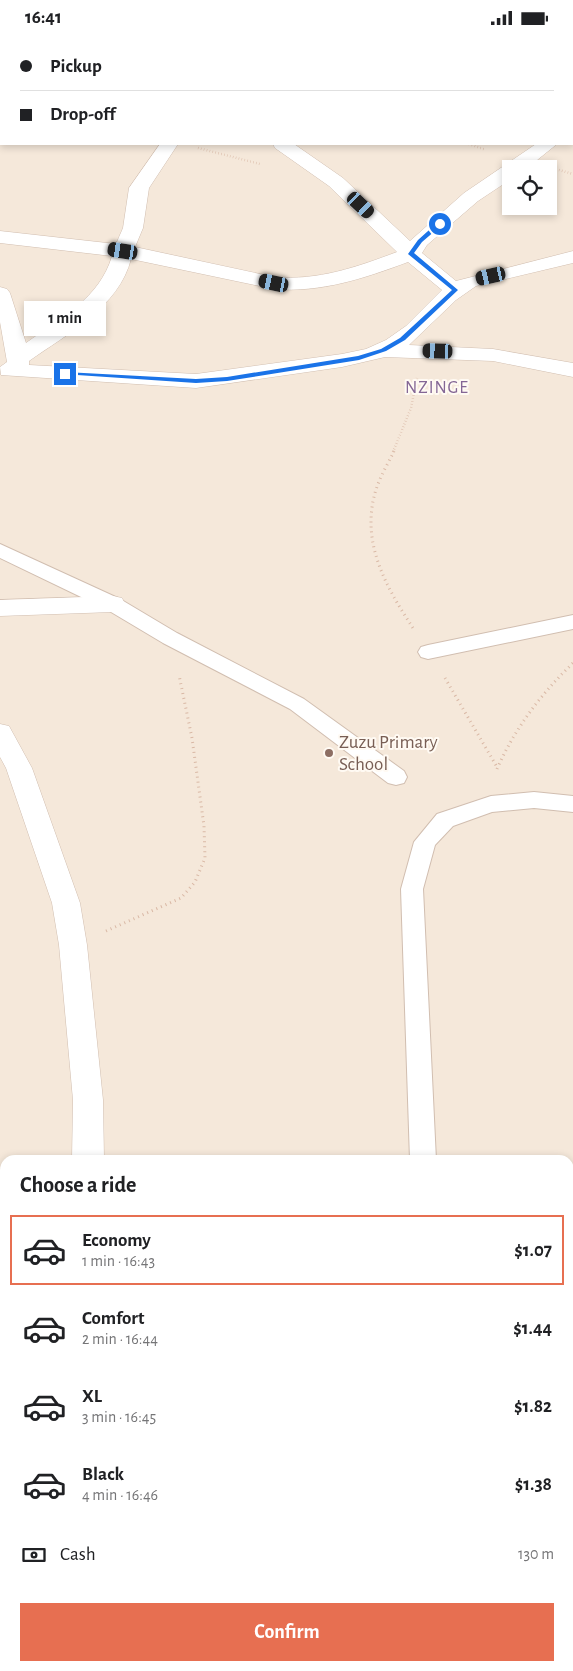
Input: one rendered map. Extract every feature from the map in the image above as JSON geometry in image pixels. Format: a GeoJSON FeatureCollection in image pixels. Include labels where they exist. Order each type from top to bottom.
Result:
{"type":"FeatureCollection","features":[{"type":"Feature","properties":{"kind":"street"},"geometry":{"type":"LineString","coordinates":[[9,368],[95,303],[105,293],[118,270],[123,251],[134,228],[139,188],[167,145]]}},
{"type":"Feature","properties":{"kind":"street"},"geometry":{"type":"LineString","coordinates":[[283,145],[342,187],[411,254],[455,290]]}},
{"type":"Feature","properties":{"kind":"street"},"geometry":{"type":"LineString","coordinates":[[525,160],[547,145]]}},
{"type":"Feature","properties":{"kind":"street"},"geometry":{"type":"LineString","coordinates":[[0,237],[123,251],[274,283],[296,285],[362,272],[411,254],[420,241],[471,197],[502,176]]}},
{"type":"Feature","properties":{"kind":"street"},"geometry":{"type":"LineString","coordinates":[[9,368],[196,381],[227,379],[359,358],[384,350],[402,339],[455,290],[469,282],[573,257]]}},
{"type":"Feature","properties":{"kind":"street"},"geometry":{"type":"LineString","coordinates":[[0,293],[11,325],[9,368]]}},
{"type":"Feature","properties":{"kind":"street"},"geometry":{"type":"LineString","coordinates":[[384,350],[419,350],[493,355],[573,371]]}},
{"type":"Feature","properties":{"kind":"street"},"geometry":{"type":"LineString","coordinates":[[0,608],[113,604]]}},
{"type":"Feature","properties":{"kind":"street"},"geometry":{"type":"LineString","coordinates":[[0,733],[19,768],[66,903],[73,945],[88,1100],[88,1155]]}},
{"type":"Feature","properties":{"kind":"lane"},"geometry":{"type":"LineString","coordinates":[[0,550],[113,604],[170,638],[297,704],[396,777]]}},
{"type":"Feature","properties":{"kind":"lane"},"geometry":{"type":"LineString","coordinates":[[428,652],[573,622]]}},
{"type":"Feature","properties":{"kind":"lane"},"geometry":{"type":"LineString","coordinates":[[423,1155],[412,889],[425,842],[445,820],[491,804],[534,800],[573,804]]}},
{"type":"Feature","properties":{"kind":"path"},"geometry":{"type":"LineString","coordinates":[[197,148],[264,165]]}},
{"type":"Feature","properties":{"kind":"path"},"geometry":{"type":"LineString","coordinates":[[419,350],[415,393],[406,421],[375,492],[371,511],[370,531],[376,564],[497,767]]}},
{"type":"Feature","properties":{"kind":"path"},"geometry":{"type":"LineString","coordinates":[[73,945],[181,898],[195,881],[205,858],[204,826],[192,738],[170,638]]}},
{"type":"Feature","properties":{"kind":"path"},"geometry":{"type":"LineString","coordinates":[[491,804],[497,767],[518,730],[539,699],[573,663]]}},
{"type":"Feature","properties":{"kind":"shaded area"},"geometry":{"type":"Polygon","coordinates":[[[0,145],[573,145],[573,1155],[0,1155],[0,145]]]}},
{"type":"Feature","properties":{"kind":"place","name":"Zuzu Primary School"},"geometry":{"type":"Point","coordinates":[329,753]}},
{"type":"Feature","properties":{"kind":"district","name":"NZINGE"},"geometry":{"type":"Point","coordinates":[437,388]}},
{"type":"Feature","properties":{"kind":"route"},"geometry":{"type":"LineString","coordinates":[[65,374],[196,381],[227,379],[359,358],[384,350],[402,339],[455,290],[411,254],[420,241],[440,224]]}}]}
